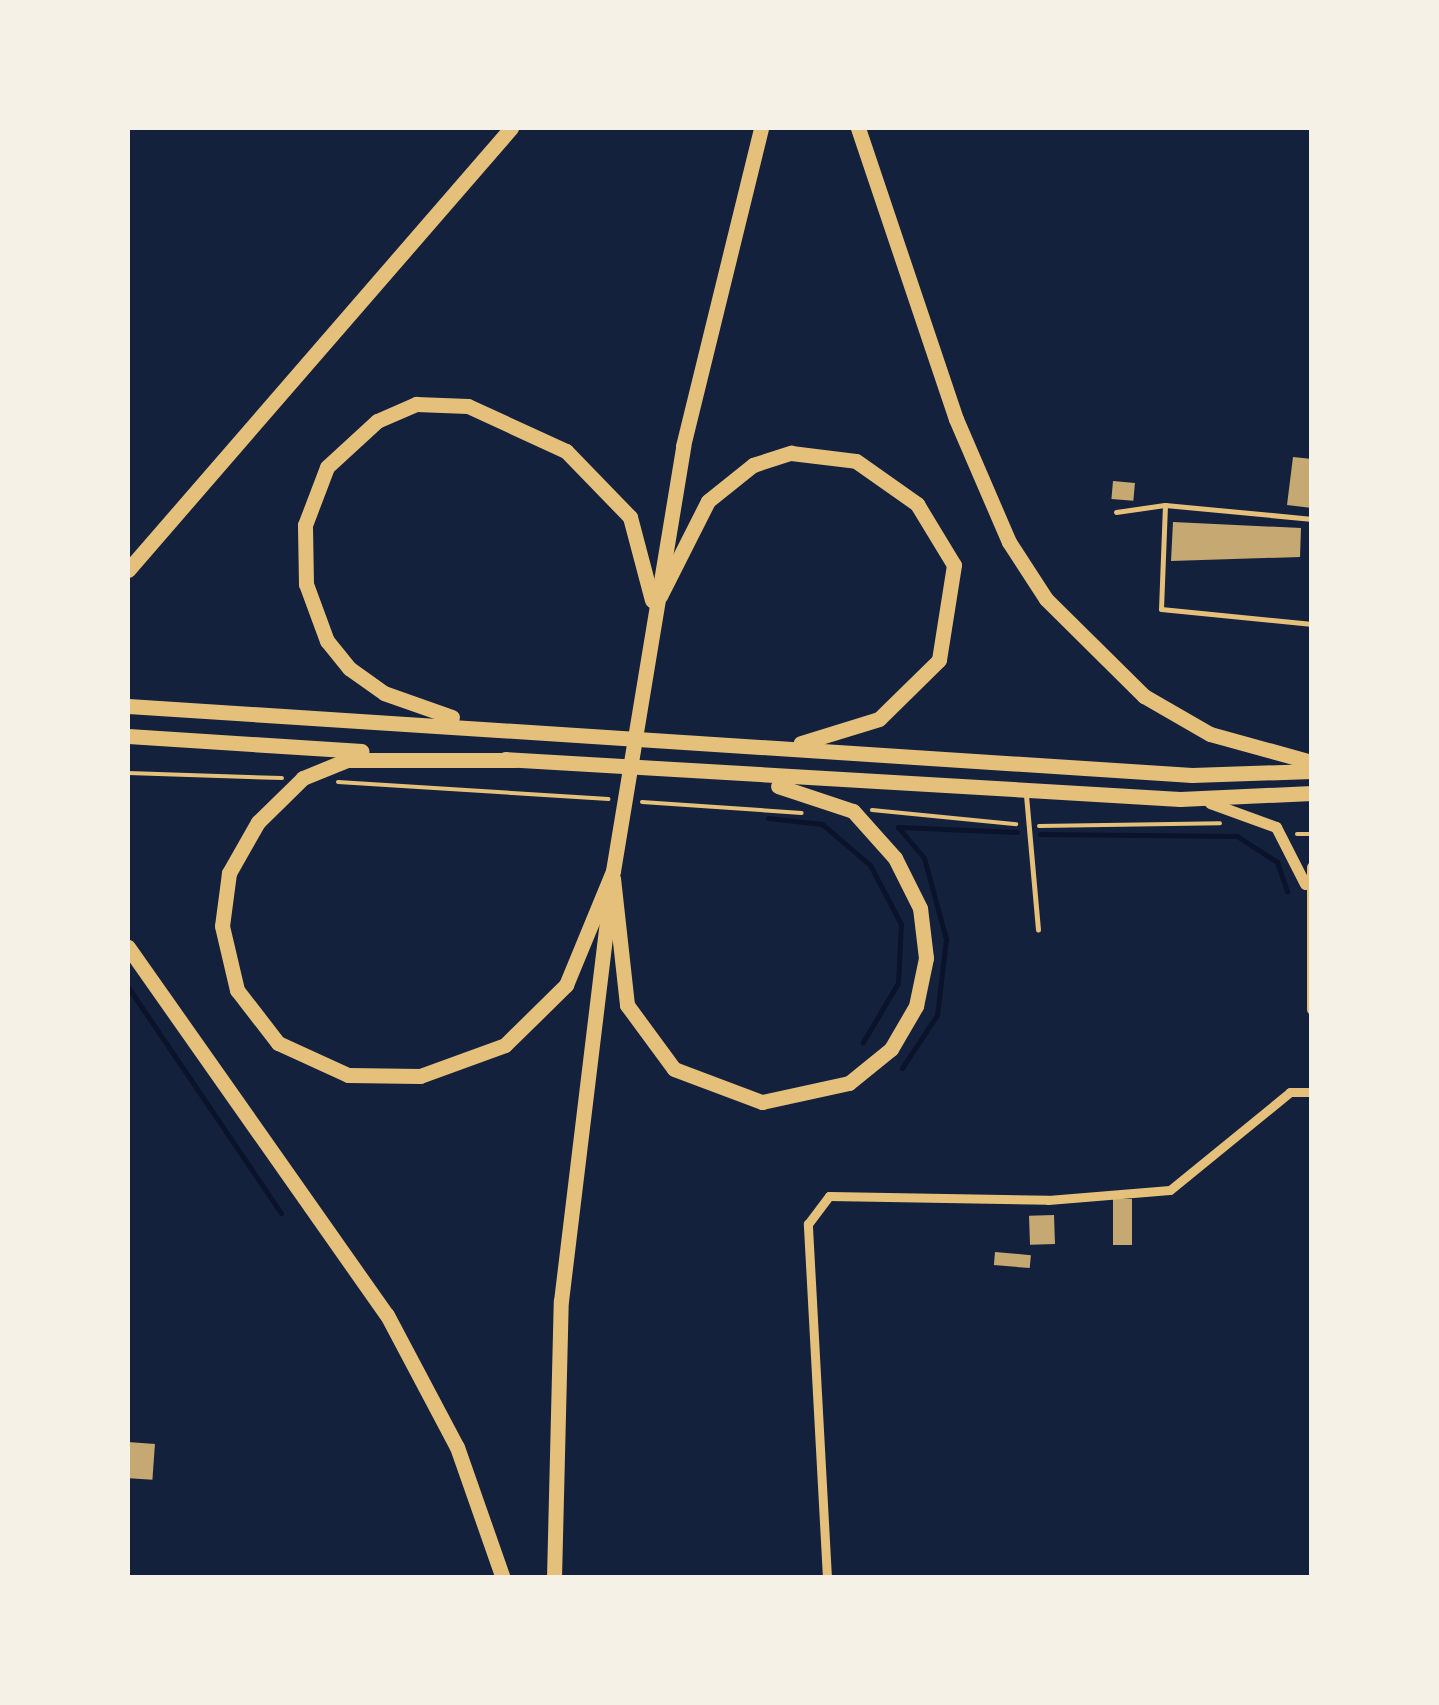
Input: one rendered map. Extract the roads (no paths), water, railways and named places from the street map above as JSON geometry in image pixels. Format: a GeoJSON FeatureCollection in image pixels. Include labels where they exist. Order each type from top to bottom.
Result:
{"type":"FeatureCollection","features":[{"type":"Feature","properties":{"kind":"main road"},"geometry":{"type":"LineString","coordinates":[[128,570],[512,128]]}},
{"type":"Feature","properties":{"kind":"main road"},"geometry":{"type":"LineString","coordinates":[[554,1578],[576,1124],[654,608],[761,128]]}},
{"type":"Feature","properties":{"kind":"main road"},"geometry":{"type":"LineString","coordinates":[[858,128],[956,419],[1008,542],[1046,599],[1144,696],[1210,734],[1312,762]]}},
{"type":"Feature","properties":{"kind":"main road"},"geometry":{"type":"LineString","coordinates":[[470,723],[384,693],[349,668],[314,611],[306,525],[326,467],[377,421],[416,404],[468,406],[566,451],[630,518],[654,608]]}},
{"type":"Feature","properties":{"kind":"main road"},"geometry":{"type":"LineString","coordinates":[[654,608],[708,501],[753,464],[791,453],[856,461],[917,504],[954,565],[939,660],[879,719],[789,746]]}},
{"type":"Feature","properties":{"kind":"main road"},"geometry":{"type":"LineString","coordinates":[[128,706],[470,723],[1192,774],[1312,771]]}},
{"type":"Feature","properties":{"kind":"main road"},"geometry":{"type":"LineString","coordinates":[[128,736],[1026,795],[1180,799],[1312,794]]}},
{"type":"Feature","properties":{"kind":"main road"},"geometry":{"type":"LineString","coordinates":[[515,760],[346,760],[303,778],[270,808],[234,860],[222,913],[232,979],[259,1025],[300,1058],[348,1075],[420,1076],[481,1058],[556,1000],[613,871]]}},
{"type":"Feature","properties":{"kind":"main road"},"geometry":{"type":"LineString","coordinates":[[613,871],[627,1006],[656,1052],[698,1084],[744,1100],[812,1097],[871,1069],[906,1028],[923,980],[924,930],[912,890],[874,830],[828,798],[675,770]]}},
{"type":"Feature","properties":{"kind":"main road"},"geometry":{"type":"LineString","coordinates":[[128,947],[396,1332],[457,1446],[503,1578]]}},
{"type":"Feature","properties":{"kind":"street"},"geometry":{"type":"LineString","coordinates":[[1180,799],[1266,820],[1305,884],[1312,1009]]}},
{"type":"Feature","properties":{"kind":"street"},"geometry":{"type":"LineString","coordinates":[[1305,884],[1312,867]]}},
{"type":"Feature","properties":{"kind":"street"},"geometry":{"type":"LineString","coordinates":[[827,1578],[808,1224],[830,1196],[1048,1200],[1170,1190],[1290,1092],[1312,1092]]}},
{"type":"Feature","properties":{"kind":"lane"},"geometry":{"type":"LineString","coordinates":[[1165,505],[1161,609],[1312,624]]}},
{"type":"Feature","properties":{"kind":"lane"},"geometry":{"type":"LineString","coordinates":[[1116,512],[1165,505],[1312,519]]}},
{"type":"Feature","properties":{"kind":"lane"},"geometry":{"type":"LineString","coordinates":[[1026,795],[1038,929]]}},
{"type":"Feature","properties":{"kind":"waterway"},"geometry":{"type":"LineString","coordinates":[[768,818],[822,824],[870,865],[901,924],[898,983],[863,1042]]}},
{"type":"Feature","properties":{"kind":"waterway"},"geometry":{"type":"LineString","coordinates":[[902,1068],[937,1015],[946,939],[924,858],[898,827],[1017,832]]}},
{"type":"Feature","properties":{"kind":"waterway"},"geometry":{"type":"LineString","coordinates":[[1040,834],[1237,836],[1277,862],[1287,891]]}},
{"type":"Feature","properties":{"kind":"waterway"},"geometry":{"type":"LineString","coordinates":[[128,987],[281,1213]]}}]}
